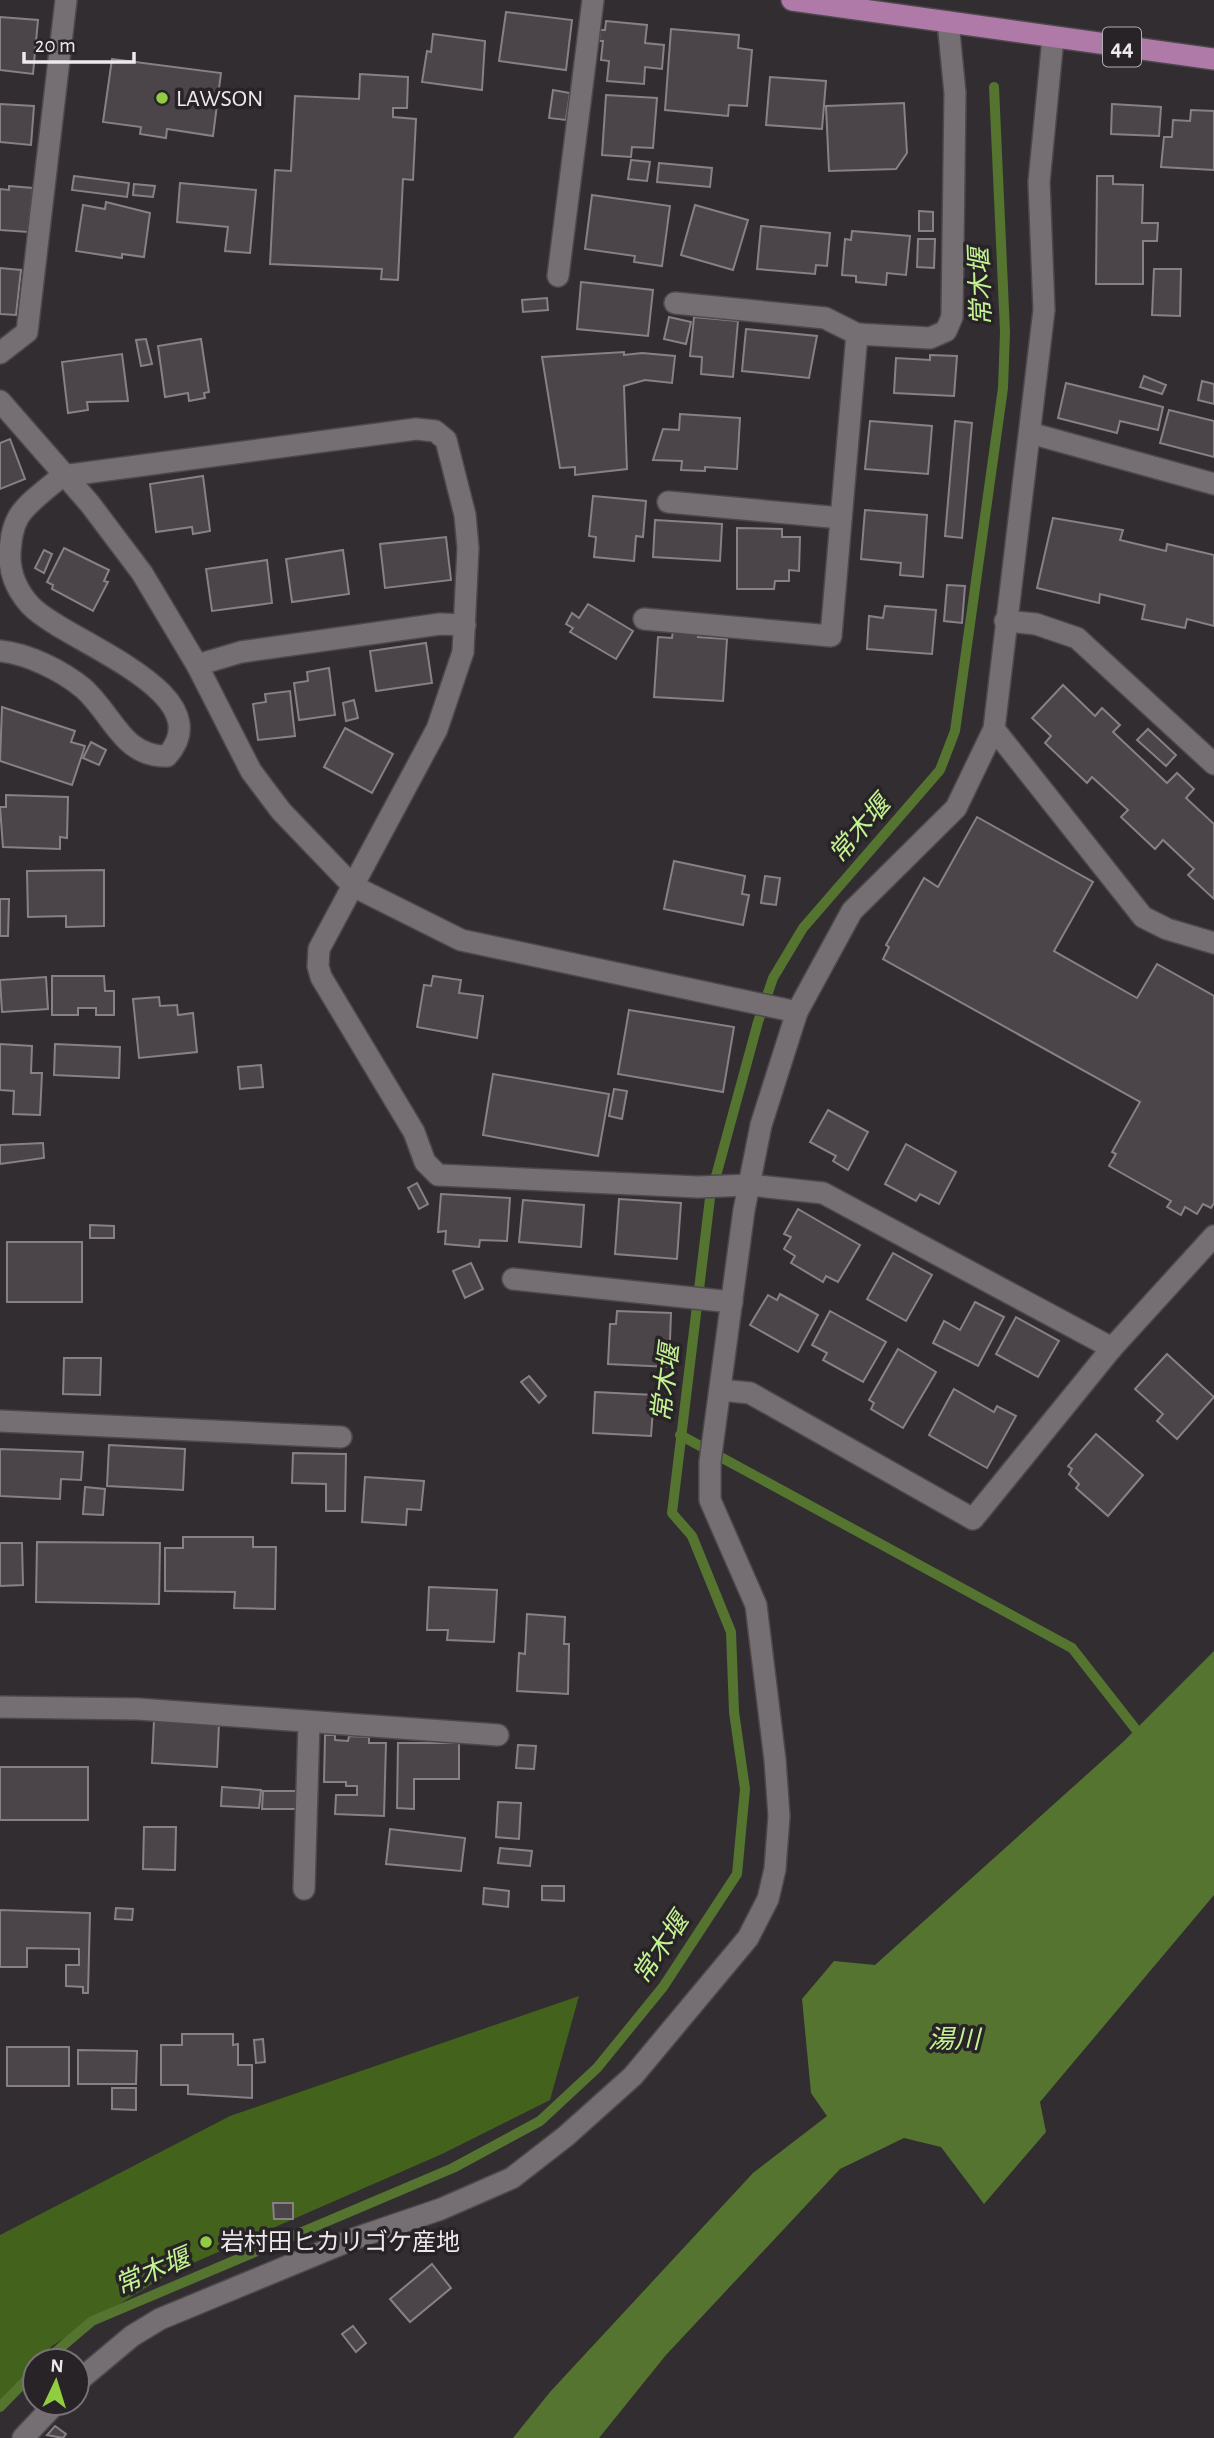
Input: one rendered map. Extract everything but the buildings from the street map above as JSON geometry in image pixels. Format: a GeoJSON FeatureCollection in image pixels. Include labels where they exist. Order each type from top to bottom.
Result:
{"type":"FeatureCollection","features":[{"type":"Feature","properties":{"kind":"main road","name":"44"},"geometry":{"type":"LineString","coordinates":[[792,0],[1214,59]]}},
{"type":"Feature","properties":{"kind":"street"},"geometry":{"type":"LineString","coordinates":[[0,353],[27,332],[66,0]]}},
{"type":"Feature","properties":{"kind":"street"},"geometry":{"type":"LineString","coordinates":[[558,276],[593,0]]}},
{"type":"Feature","properties":{"kind":"street"},"geometry":{"type":"LineString","coordinates":[[675,303],[825,318],[857,334],[930,338],[946,331],[952,317],[954,23]]}},
{"type":"Feature","properties":{"kind":"street"},"geometry":{"type":"LineString","coordinates":[[91,2370],[132,2336],[160,2319],[356,2238],[441,2209],[512,2178],[566,2136],[633,2076],[748,1938],[768,1899],[775,1868],[779,1816],[756,1605],[710,1500],[710,1462],[722,1390],[722,1302],[741,1186],[761,1125],[788,1010],[852,911],[956,808],[994,729],[1044,310],[1039,182],[1053,38]]}},
{"type":"Feature","properties":{"kind":"street"},"geometry":{"type":"LineString","coordinates":[[644,619],[831,636],[857,334]]}},
{"type":"Feature","properties":{"kind":"street"},"geometry":{"type":"LineString","coordinates":[[0,401],[62,476],[90,504],[142,573],[197,665],[251,771],[281,810],[353,886],[461,940],[788,1010]]}},
{"type":"Feature","properties":{"kind":"street"},"geometry":{"type":"LineString","coordinates":[[0,651],[16,653],[38,662],[82,688],[108,715],[132,748],[152,757],[167,756],[177,745],[181,728],[177,710],[156,688],[121,662],[48,620],[30,605],[17,587],[9,565],[11,535],[20,515],[62,476],[416,429],[435,431],[446,440],[465,515],[468,548],[463,652],[437,729],[319,949],[318,966],[321,977],[414,1132],[425,1161],[438,1175],[698,1187],[741,1186],[823,1193],[1112,1348]]}},
{"type":"Feature","properties":{"kind":"street"},"geometry":{"type":"LineString","coordinates":[[1030,433],[1214,484]]}},
{"type":"Feature","properties":{"kind":"street"},"geometry":{"type":"LineString","coordinates":[[668,502],[841,518]]}},
{"type":"Feature","properties":{"kind":"street"},"geometry":{"type":"LineString","coordinates":[[1005,621],[1036,624],[1077,638],[1214,764]]}},
{"type":"Feature","properties":{"kind":"street"},"geometry":{"type":"LineString","coordinates":[[197,665],[241,652],[440,624],[465,625]]}},
{"type":"Feature","properties":{"kind":"street"},"geometry":{"type":"LineString","coordinates":[[994,729],[1143,917],[1167,929],[1214,943]]}},
{"type":"Feature","properties":{"kind":"street"},"geometry":{"type":"LineString","coordinates":[[722,1390],[750,1393],[973,1519],[1112,1348],[1214,1236]]}},
{"type":"Feature","properties":{"kind":"street"},"geometry":{"type":"LineString","coordinates":[[513,1279],[722,1302]]}},
{"type":"Feature","properties":{"kind":"street"},"geometry":{"type":"LineString","coordinates":[[0,1422],[341,1437]]}},
{"type":"Feature","properties":{"kind":"street"},"geometry":{"type":"LineString","coordinates":[[0,1707],[138,1709],[498,1735]]}},
{"type":"Feature","properties":{"kind":"street"},"geometry":{"type":"LineString","coordinates":[[304,1889],[309,1723]]}},
{"type":"Feature","properties":{"kind":"street"},"geometry":{"type":"LineString","coordinates":[[23,2438],[43,2417]]}},
{"type":"Feature","properties":{"kind":"shaded area"},"geometry":{"type":"Polygon","coordinates":[[[579,1996],[550,2100],[442,2154],[168,2274],[51,2347],[21,2347],[21,2380],[0,2403],[0,2235],[230,2116],[579,1996]]]}},
{"type":"Feature","properties":{"kind":"water","name":"湯川"},"geometry":{"type":"Polygon","coordinates":[[[1214,1651],[1214,1895],[1040,2102],[1046,2132],[984,2204],[941,2147],[904,2138],[840,2169],[666,2355],[599,2438],[513,2438],[550,2392],[753,2173],[827,2116],[811,2093],[802,1999],[834,1961],[875,1965],[1123,1742],[1214,1651]]]}},
{"type":"Feature","properties":{"kind":"waterway","name":"常木堰"},"geometry":{"type":"LineString","coordinates":[[61,2347],[92,2321],[453,2168],[540,2121],[597,2068],[663,1987],[737,1874],[745,1789],[734,1712],[731,1632],[692,1536],[672,1513],[710,1198],[758,1022],[773,978],[803,928],[940,770],[955,731],[1003,388],[1005,332],[994,87]]}},
{"type":"Feature","properties":{"kind":"waterway"},"geometry":{"type":"LineString","coordinates":[[680,1435],[1072,1648],[1145,1741]]}},
{"type":"Feature","properties":{"kind":"waterway","name":"常木堰"},"geometry":{"type":"LineString","coordinates":[[0,2407],[21,2385]]}},
{"type":"Feature","properties":{"kind":"place","name":"LAWSON"},"geometry":{"type":"Point","coordinates":[162,98]}},
{"type":"Feature","properties":{"kind":"place","name":"岩村田ヒカリゴケ産地"},"geometry":{"type":"Point","coordinates":[206,2242]}}]}
